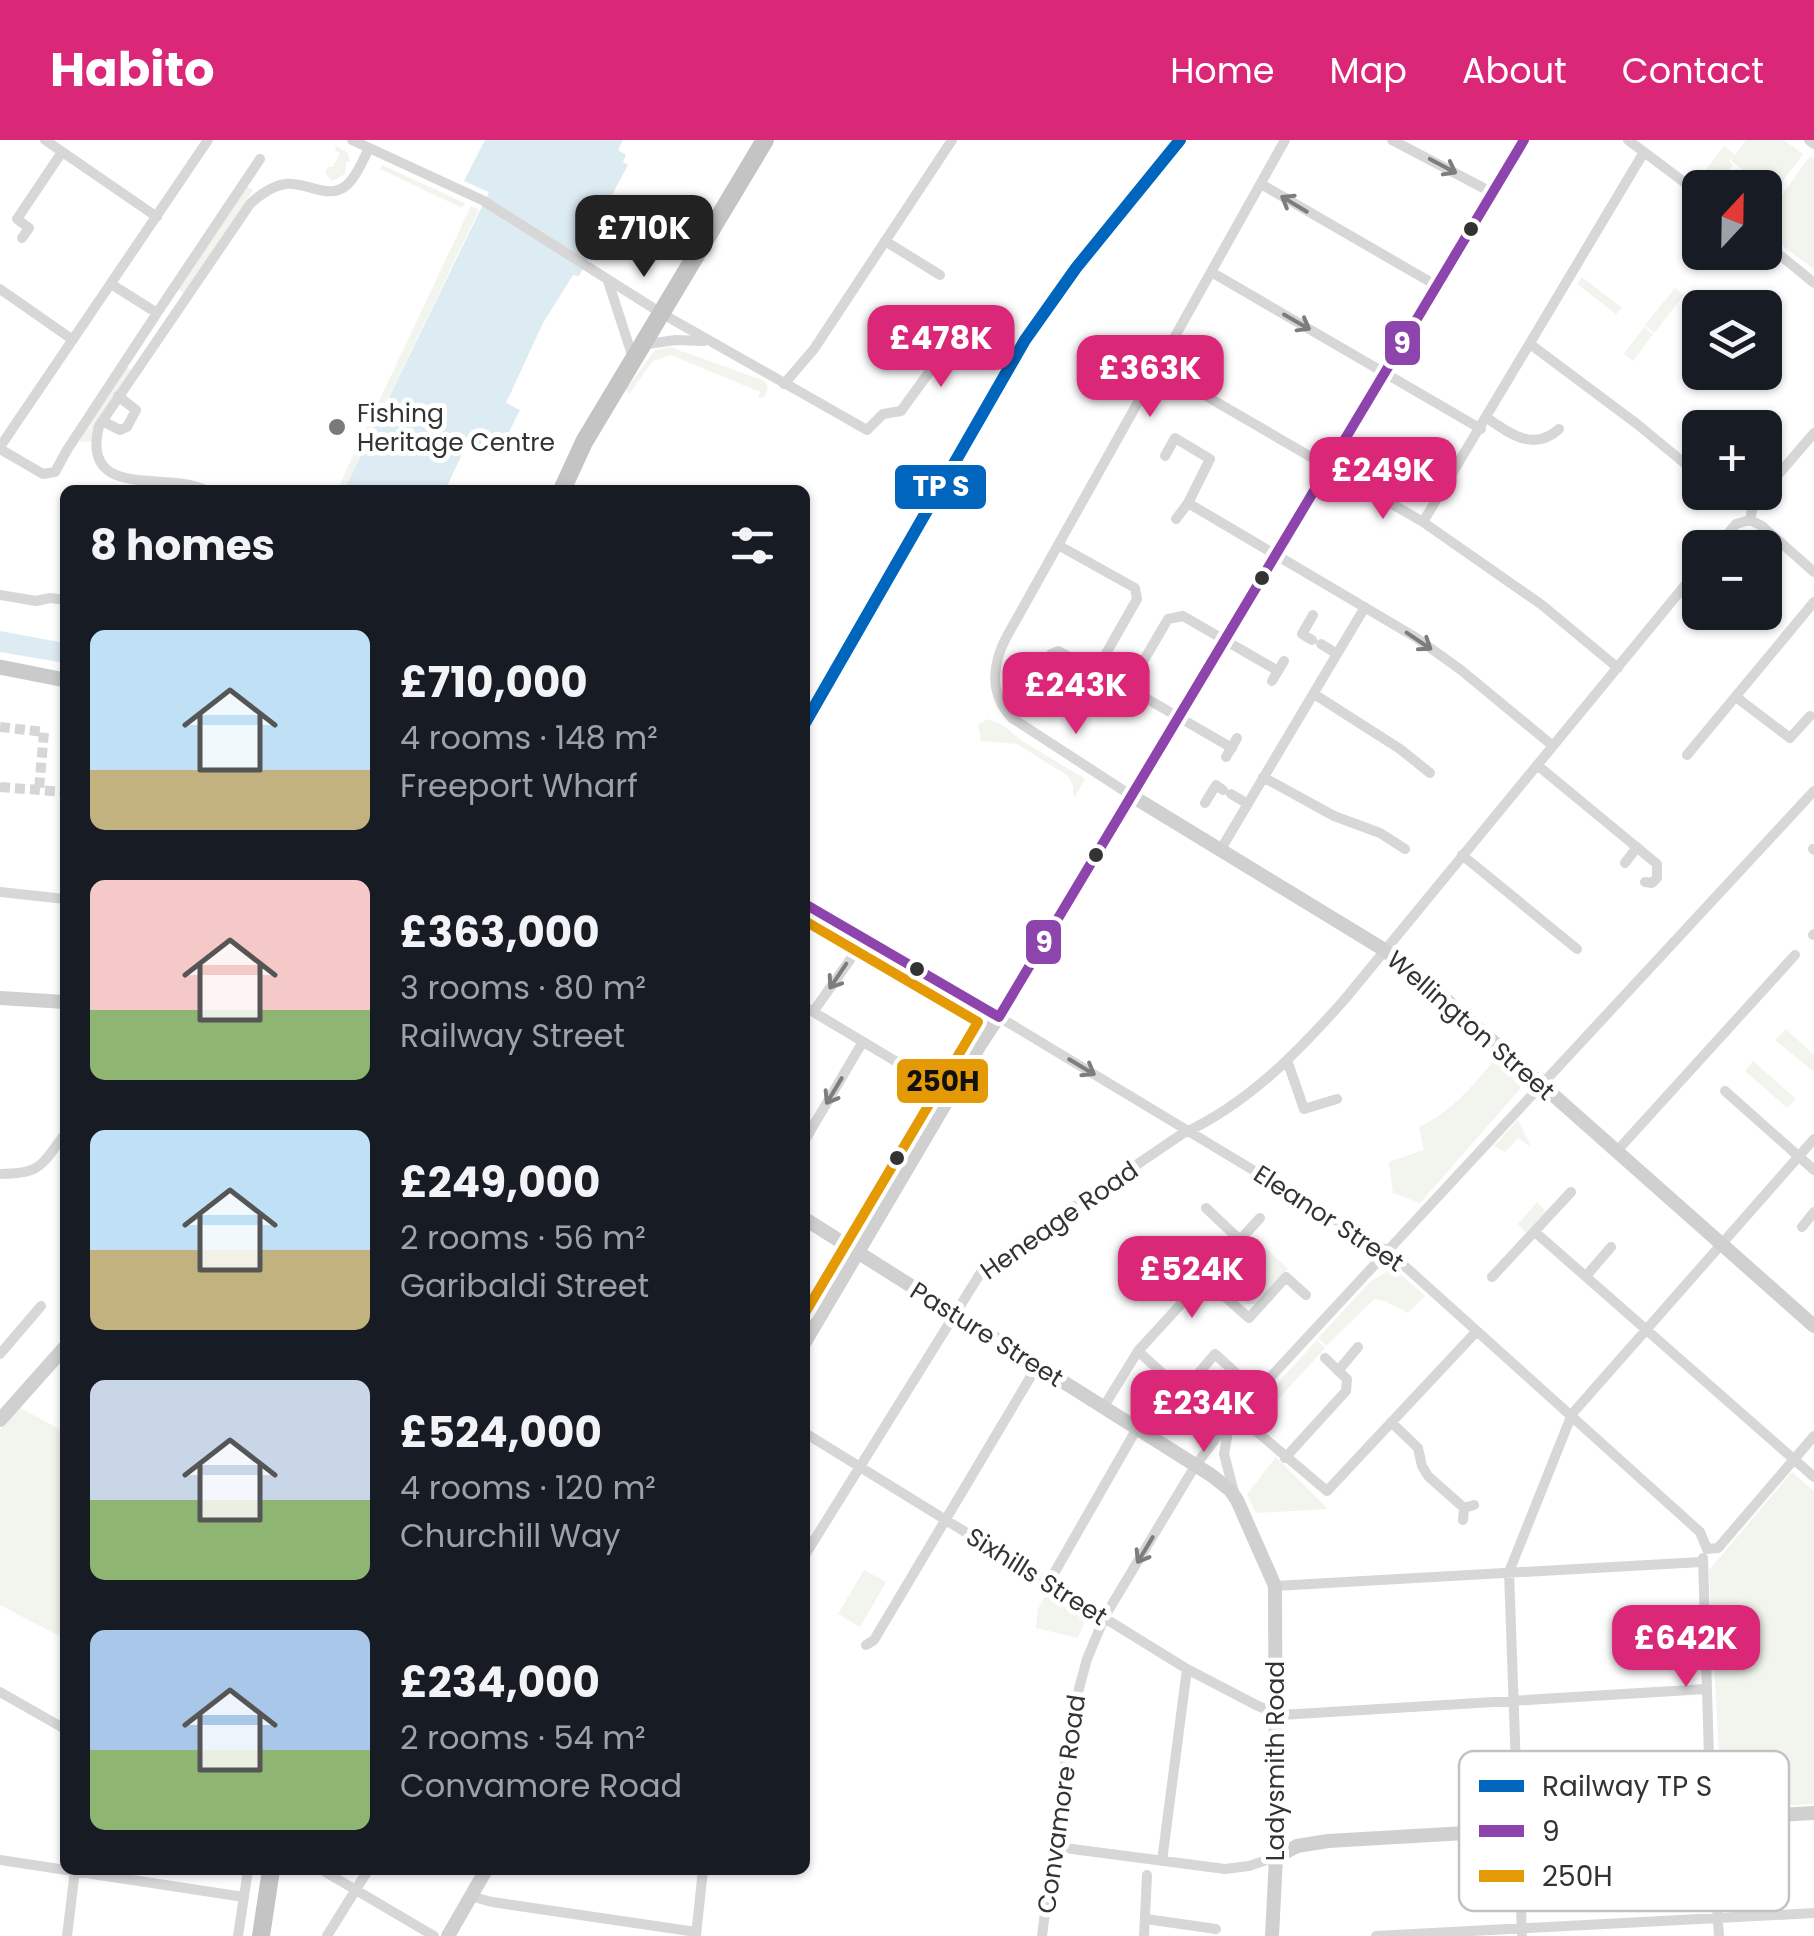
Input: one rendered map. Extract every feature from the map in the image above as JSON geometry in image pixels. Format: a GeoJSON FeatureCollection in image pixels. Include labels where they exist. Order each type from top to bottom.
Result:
{"type":"FeatureCollection","features":[{"type":"Feature","properties":{"kind":"highway"},"geometry":{"type":"LineString","coordinates":[[564,485],[584,442],[766,140]]}},
{"type":"Feature","properties":{"kind":"highway"},"geometry":{"type":"LineString","coordinates":[[262,1936],[270,1875]]}},
{"type":"Feature","properties":{"kind":"main road"},"geometry":{"type":"LineString","coordinates":[[0,667],[60,679]]}},
{"type":"Feature","properties":{"kind":"main road"},"geometry":{"type":"LineString","coordinates":[[810,907],[999,1016]]}},
{"type":"Feature","properties":{"kind":"street"},"geometry":{"type":"LineString","coordinates":[[45,140],[157,217]]}},
{"type":"Feature","properties":{"kind":"street"},"geometry":{"type":"LineString","coordinates":[[208,140],[0,448],[43,474],[56,472],[66,450],[260,159]]}},
{"type":"Feature","properties":{"kind":"street"},"geometry":{"type":"LineString","coordinates":[[352,140],[482,200],[661,313],[867,430],[883,414],[902,411],[972,313]]}},
{"type":"Feature","properties":{"kind":"street"},"geometry":{"type":"LineString","coordinates":[[784,384],[814,349],[952,140]]}},
{"type":"Feature","properties":{"kind":"street"},"geometry":{"type":"LineString","coordinates":[[1096,671],[1134,606],[1137,593],[1127,583],[1058,544],[1285,140]]}},
{"type":"Feature","properties":{"kind":"street"},"geometry":{"type":"LineString","coordinates":[[1392,140],[1493,193]]}},
{"type":"Feature","properties":{"kind":"street"},"geometry":{"type":"LineString","coordinates":[[810,1334],[1524,140]]}},
{"type":"Feature","properties":{"kind":"street"},"geometry":{"type":"LineString","coordinates":[[1628,140],[1682,180]]}},
{"type":"Feature","properties":{"kind":"street"},"geometry":{"type":"LineString","coordinates":[[191,485],[134,482],[111,473],[105,468],[98,448],[96,436],[102,422],[250,204],[259,195],[284,184],[339,190],[351,180],[368,148]]}},
{"type":"Feature","properties":{"kind":"street"},"geometry":{"type":"LineString","coordinates":[[26,233],[17,219],[62,152]]}},
{"type":"Feature","properties":{"kind":"street"},"geometry":{"type":"LineString","coordinates":[[1423,522],[1644,152]]}},
{"type":"Feature","properties":{"kind":"street"},"geometry":{"type":"LineString","coordinates":[[1261,184],[1439,287]]}},
{"type":"Feature","properties":{"kind":"street"},"geometry":{"type":"LineString","coordinates":[[885,241],[940,275]]}},
{"type":"Feature","properties":{"kind":"street"},"geometry":{"type":"LineString","coordinates":[[1782,258],[1814,283]]}},
{"type":"Feature","properties":{"kind":"street"},"geometry":{"type":"LineString","coordinates":[[1213,273],[1386,374],[1484,424],[1530,441],[1545,439],[1559,429]]}},
{"type":"Feature","properties":{"kind":"street"},"geometry":{"type":"LineString","coordinates":[[607,280],[637,352],[675,340],[710,342]]}},
{"type":"Feature","properties":{"kind":"street"},"geometry":{"type":"LineString","coordinates":[[111,284],[156,313]]}},
{"type":"Feature","properties":{"kind":"street"},"geometry":{"type":"LineString","coordinates":[[0,289],[73,340]]}},
{"type":"Feature","properties":{"kind":"street"},"geometry":{"type":"LineString","coordinates":[[1530,344],[1682,461]]}},
{"type":"Feature","properties":{"kind":"street"},"geometry":{"type":"LineString","coordinates":[[1156,367],[1423,522],[1542,605],[1618,668]]}},
{"type":"Feature","properties":{"kind":"street"},"geometry":{"type":"LineString","coordinates":[[102,422],[124,430],[136,413],[118,396]]}},
{"type":"Feature","properties":{"kind":"street"},"geometry":{"type":"LineString","coordinates":[[1782,470],[1814,434]]}},
{"type":"Feature","properties":{"kind":"street"},"geometry":{"type":"LineString","coordinates":[[1164,456],[1175,438],[1210,459],[1176,519]]}},
{"type":"Feature","properties":{"kind":"street"},"geometry":{"type":"LineString","coordinates":[[1188,503],[1366,607],[1461,670],[1553,746]]}},
{"type":"Feature","properties":{"kind":"street"},"geometry":{"type":"LineString","coordinates":[[1750,520],[1751,510]]}},
{"type":"Feature","properties":{"kind":"street"},"geometry":{"type":"LineString","coordinates":[[1731,530],[1750,520],[1762,526],[1814,572]]}},
{"type":"Feature","properties":{"kind":"street","name":"Wellington Street"},"geometry":{"type":"LineString","coordinates":[[1058,544],[1000,649],[996,662],[998,700],[1026,728],[1383,949],[1474,1023],[1814,1326]]}},
{"type":"Feature","properties":{"kind":"street","name":"Heneage Road"},"geometry":{"type":"LineString","coordinates":[[810,1547],[983,1269],[1214,1118],[1288,1062],[1345,999],[1682,590]]}},
{"type":"Feature","properties":{"kind":"street"},"geometry":{"type":"LineString","coordinates":[[0,594],[60,599]]}},
{"type":"Feature","properties":{"kind":"street"},"geometry":{"type":"LineString","coordinates":[[1687,755],[1814,602]]}},
{"type":"Feature","properties":{"kind":"street"},"geometry":{"type":"LineString","coordinates":[[1221,849],[1366,607]]}},
{"type":"Feature","properties":{"kind":"street"},"geometry":{"type":"LineString","coordinates":[[1313,615],[1309,640],[1337,654]]}},
{"type":"Feature","properties":{"kind":"street"},"geometry":{"type":"LineString","coordinates":[[1130,690],[1172,617],[1183,616],[1278,671]]}},
{"type":"Feature","properties":{"kind":"street"},"geometry":{"type":"LineString","coordinates":[[1040,675],[1049,657],[1058,652],[1232,748]]}},
{"type":"Feature","properties":{"kind":"street"},"geometry":{"type":"LineString","coordinates":[[1314,694],[1430,773]]}},
{"type":"Feature","properties":{"kind":"street"},"geometry":{"type":"LineString","coordinates":[[1736,697],[1790,738],[1810,716]]}},
{"type":"Feature","properties":{"kind":"street"},"geometry":{"type":"LineString","coordinates":[[1537,765],[1656,864],[1655,881],[1645,882]]}},
{"type":"Feature","properties":{"kind":"street"},"geometry":{"type":"LineString","coordinates":[[1264,777],[1334,816],[1380,833],[1406,849]]}},
{"type":"Feature","properties":{"kind":"street"},"geometry":{"type":"LineString","coordinates":[[1205,803],[1222,788],[1248,804]]}},
{"type":"Feature","properties":{"kind":"street","name":"Convamore Road"},"geometry":{"type":"LineString","coordinates":[[1042,1936],[1054,1851],[1058,1847],[1055,1833],[1076,1694],[1105,1616],[1195,1466],[1234,1416],[1814,791]]}},
{"type":"Feature","properties":{"kind":"street"},"geometry":{"type":"LineString","coordinates":[[1625,863],[1637,847]]}},
{"type":"Feature","properties":{"kind":"street"},"geometry":{"type":"LineString","coordinates":[[1462,855],[1577,949]]}},
{"type":"Feature","properties":{"kind":"street"},"geometry":{"type":"LineString","coordinates":[[0,892],[60,898]]}},
{"type":"Feature","properties":{"kind":"street"},"geometry":{"type":"LineString","coordinates":[[810,1009],[864,940]]}},
{"type":"Feature","properties":{"kind":"street"},"geometry":{"type":"LineString","coordinates":[[1616,1152],[1795,954]]}},
{"type":"Feature","properties":{"kind":"street"},"geometry":{"type":"LineString","coordinates":[[0,998],[60,1002]]}},
{"type":"Feature","properties":{"kind":"street"},"geometry":{"type":"LineString","coordinates":[[810,1011],[952,1094]]}},
{"type":"Feature","properties":{"kind":"street","name":"Eleanor Street"},"geometry":{"type":"LineString","coordinates":[[999,1016],[1388,1252],[1700,1532],[1707,1550]]}},
{"type":"Feature","properties":{"kind":"street"},"geometry":{"type":"LineString","coordinates":[[810,1131],[862,1043]]}},
{"type":"Feature","properties":{"kind":"street"},"geometry":{"type":"LineString","coordinates":[[1288,1062],[1304,1109],[1336,1100]]}},
{"type":"Feature","properties":{"kind":"street"},"geometry":{"type":"LineString","coordinates":[[1725,1092],[1814,1170]]}},
{"type":"Feature","properties":{"kind":"street"},"geometry":{"type":"LineString","coordinates":[[0,1174],[26,1174],[38,1169],[60,1140]]}},
{"type":"Feature","properties":{"kind":"street"},"geometry":{"type":"LineString","coordinates":[[1517,1751],[1509,1572],[1570,1418],[1814,1140]]}},
{"type":"Feature","properties":{"kind":"street"},"geometry":{"type":"LineString","coordinates":[[1492,1278],[1571,1192]]}},
{"type":"Feature","properties":{"kind":"street"},"geometry":{"type":"LineString","coordinates":[[1206,1208],[1240,1240]]}},
{"type":"Feature","properties":{"kind":"street"},"geometry":{"type":"LineString","coordinates":[[1802,1227],[1814,1212]]}},
{"type":"Feature","properties":{"kind":"street"},"geometry":{"type":"LineString","coordinates":[[1103,1408],[1138,1351],[1260,1218]]}},
{"type":"Feature","properties":{"kind":"street","name":"Pasture Street"},"geometry":{"type":"LineString","coordinates":[[810,1223],[1224,1484],[1237,1500],[1274,1586]]}},
{"type":"Feature","properties":{"kind":"street"},"geometry":{"type":"LineString","coordinates":[[1536,1232],[1814,1477]]}},
{"type":"Feature","properties":{"kind":"street"},"geometry":{"type":"LineString","coordinates":[[1586,1276],[1611,1247]]}},
{"type":"Feature","properties":{"kind":"street"},"geometry":{"type":"LineString","coordinates":[[1204,1278],[1248,1318],[1286,1277],[1306,1295]]}},
{"type":"Feature","properties":{"kind":"street"},"geometry":{"type":"LineString","coordinates":[[0,1354],[41,1306]]}},
{"type":"Feature","properties":{"kind":"street"},"geometry":{"type":"LineString","coordinates":[[1256,1430],[1327,1491],[1476,1332]]}},
{"type":"Feature","properties":{"kind":"street"},"geometry":{"type":"LineString","coordinates":[[1338,1370],[1358,1347]]}},
{"type":"Feature","properties":{"kind":"street"},"geometry":{"type":"LineString","coordinates":[[1138,1351],[1176,1386],[1191,1382],[1215,1354],[1237,1374]]}},
{"type":"Feature","properties":{"kind":"street"},"geometry":{"type":"LineString","coordinates":[[0,1420],[60,1353]]}},
{"type":"Feature","properties":{"kind":"street"},"geometry":{"type":"LineString","coordinates":[[1285,1458],[1346,1390],[1346,1379],[1325,1358]]}},
{"type":"Feature","properties":{"kind":"street"},"geometry":{"type":"LineString","coordinates":[[866,1645],[874,1640],[1036,1366]]}},
{"type":"Feature","properties":{"kind":"street"},"geometry":{"type":"LineString","coordinates":[[1234,1416],[1224,1454],[1237,1500]]}},
{"type":"Feature","properties":{"kind":"street"},"geometry":{"type":"LineString","coordinates":[[1392,1422],[1418,1448],[1428,1476],[1467,1511]]}},
{"type":"Feature","properties":{"kind":"street"},"geometry":{"type":"LineString","coordinates":[[1048,1582],[1136,1430]]}},
{"type":"Feature","properties":{"kind":"street","name":"Sixhills Street"},"geometry":{"type":"LineString","coordinates":[[810,1436],[1186,1668],[1274,1713]]}},
{"type":"Feature","properties":{"kind":"street"},"geometry":{"type":"LineString","coordinates":[[1708,1751],[1700,1562],[1707,1550],[1718,1548],[1814,1436]]}},
{"type":"Feature","properties":{"kind":"street"},"geometry":{"type":"LineString","coordinates":[[1274,1586],[1700,1562]]}},
{"type":"Feature","properties":{"kind":"street","name":"Ladysmith Road"},"geometry":{"type":"LineString","coordinates":[[1272,1936],[1276,1857],[1274,1586]]}},
{"type":"Feature","properties":{"kind":"street"},"geometry":{"type":"LineString","coordinates":[[1162,1861],[1186,1668]]}},
{"type":"Feature","properties":{"kind":"street"},"geometry":{"type":"LineString","coordinates":[[1274,1713],[1394,1710],[1706,1690]]}},
{"type":"Feature","properties":{"kind":"street"},"geometry":{"type":"LineString","coordinates":[[0,1692],[60,1726]]}},
{"type":"Feature","properties":{"kind":"street"},"geometry":{"type":"LineString","coordinates":[[1789,1814],[1814,1813]]}},
{"type":"Feature","properties":{"kind":"street"},"geometry":{"type":"LineString","coordinates":[[1058,1847],[1226,1870],[1249,1866],[1298,1846],[1328,1841],[1459,1833]]}},
{"type":"Feature","properties":{"kind":"street"},"geometry":{"type":"LineString","coordinates":[[0,1860],[60,1869]]}},
{"type":"Feature","properties":{"kind":"street"},"geometry":{"type":"LineString","coordinates":[[67,1936],[75,1875]]}},
{"type":"Feature","properties":{"kind":"street"},"geometry":{"type":"LineString","coordinates":[[100,1875],[244,1898]]}},
{"type":"Feature","properties":{"kind":"street"},"geometry":{"type":"LineString","coordinates":[[238,1936],[247,1875]]}},
{"type":"Feature","properties":{"kind":"street"},"geometry":{"type":"LineString","coordinates":[[330,1875],[434,1936]]}},
{"type":"Feature","properties":{"kind":"street"},"geometry":{"type":"LineString","coordinates":[[327,1936],[365,1875]]}},
{"type":"Feature","properties":{"kind":"street"},"geometry":{"type":"LineString","coordinates":[[448,1936],[483,1875]]}},
{"type":"Feature","properties":{"kind":"street"},"geometry":{"type":"LineString","coordinates":[[470,1896],[696,1934],[702,1875]]}},
{"type":"Feature","properties":{"kind":"street"},"geometry":{"type":"LineString","coordinates":[[1144,1936],[1147,1876]]}},
{"type":"Feature","properties":{"kind":"street"},"geometry":{"type":"LineString","coordinates":[[1718,1911],[1719,1936]]}},
{"type":"Feature","properties":{"kind":"street"},"geometry":{"type":"LineString","coordinates":[[1376,1936],[1522,1932],[1814,1912]]}},
{"type":"Feature","properties":{"kind":"street"},"geometry":{"type":"LineString","coordinates":[[1146,1919],[1216,1929]]}},
{"type":"Feature","properties":{"kind":"shaded area"},"geometry":{"type":"Polygon","coordinates":[[[485,140],[623,140],[618,150],[626,155],[623,162],[628,165],[585,245],[590,256],[579,276],[573,275],[543,323],[506,403],[520,410],[498,454],[494,456],[467,444],[447,485],[346,485],[489,192],[464,181],[485,140]]]}},
{"type":"Feature","properties":{"kind":"shaded area"},"geometry":{"type":"Polygon","coordinates":[[[1746,140],[1784,140],[1803,154],[1782,182],[1782,170],[1743,170],[1732,158],[1729,161],[1733,165],[1729,170],[1706,170],[1724,146],[1735,155],[1746,140]]]}},
{"type":"Feature","properties":{"kind":"shaded area"},"geometry":{"type":"Polygon","coordinates":[[[336,146],[348,153],[350,161],[346,162],[345,174],[332,181],[325,173],[340,153],[336,146]]]}},
{"type":"Feature","properties":{"kind":"shaded area"},"geometry":{"type":"Polygon","coordinates":[[[1810,156],[1814,159],[1814,269],[1782,245],[1782,195],[1810,156]]]}},
{"type":"Feature","properties":{"kind":"shaded area"},"geometry":{"type":"Polygon","coordinates":[[[382,165],[465,203],[462,208],[380,169],[382,165]]]}},
{"type":"Feature","properties":{"kind":"shaded area"},"geometry":{"type":"Polygon","coordinates":[[[247,186],[253,190],[184,293],[177,288],[247,186]]]}},
{"type":"Feature","properties":{"kind":"shaded area"},"geometry":{"type":"Polygon","coordinates":[[[471,206],[479,210],[346,485],[339,485],[471,206]]]}},
{"type":"Feature","properties":{"kind":"shaded area"},"geometry":{"type":"Polygon","coordinates":[[[1582,277],[1622,308],[1616,314],[1577,284],[1582,277]]]}},
{"type":"Feature","properties":{"kind":"shaded area"},"geometry":{"type":"Polygon","coordinates":[[[1675,288],[1682,293],[1654,333],[1645,325],[1675,288]]]}},
{"type":"Feature","properties":{"kind":"shaded area"},"geometry":{"type":"Polygon","coordinates":[[[1644,327],[1653,334],[1633,361],[1624,354],[1644,327]]]}},
{"type":"Feature","properties":{"kind":"shaded area"},"geometry":{"type":"Polygon","coordinates":[[[670,347],[765,381],[768,389],[764,397],[758,398],[760,392],[671,355],[653,361],[629,394],[626,389],[655,350],[670,347]]]}},
{"type":"Feature","properties":{"kind":"shaded area"},"geometry":{"type":"Polygon","coordinates":[[[124,365],[132,370],[94,427],[93,442],[76,441],[124,365]]]}},
{"type":"Feature","properties":{"kind":"shaded area"},"geometry":{"type":"Polygon","coordinates":[[[0,631],[60,642],[60,662],[0,652],[0,631]]]}},
{"type":"Feature","properties":{"kind":"shaded area"},"geometry":{"type":"Polygon","coordinates":[[[988,719],[1085,779],[1074,798],[1068,776],[1017,744],[981,741],[978,725],[988,719]]]}},
{"type":"Feature","properties":{"kind":"shaded area"},"geometry":{"type":"Polygon","coordinates":[[[1786,1029],[1814,1055],[1814,1072],[1775,1040],[1786,1029]]]}},
{"type":"Feature","properties":{"kind":"shaded area"},"geometry":{"type":"Polygon","coordinates":[[[1497,1057],[1519,1077],[1520,1089],[1420,1203],[1393,1193],[1389,1162],[1424,1150],[1419,1127],[1452,1105],[1497,1057]]]}},
{"type":"Feature","properties":{"kind":"shaded area"},"geometry":{"type":"Polygon","coordinates":[[[1753,1061],[1796,1099],[1787,1108],[1745,1071],[1753,1061]]]}},
{"type":"Feature","properties":{"kind":"shaded area"},"geometry":{"type":"Polygon","coordinates":[[[1518,1120],[1531,1147],[1518,1138],[1505,1152],[1494,1146],[1518,1120]]]}},
{"type":"Feature","properties":{"kind":"shaded area"},"geometry":{"type":"Polygon","coordinates":[[[1537,1202],[1546,1211],[1526,1233],[1518,1224],[1537,1202]]]}},
{"type":"Feature","properties":{"kind":"shaded area"},"geometry":{"type":"Polygon","coordinates":[[[1254,1237],[1288,1269],[1256,1304],[1248,1304],[1221,1280],[1222,1272],[1254,1237]]]}},
{"type":"Feature","properties":{"kind":"shaded area"},"geometry":{"type":"Polygon","coordinates":[[[1388,1271],[1399,1273],[1425,1296],[1408,1313],[1374,1299],[1326,1346],[1318,1338],[1371,1281],[1388,1271]]]}},
{"type":"Feature","properties":{"kind":"shaded area"},"geometry":{"type":"Polygon","coordinates":[[[1317,1340],[1325,1348],[1252,1428],[1243,1421],[1317,1340]]]}},
{"type":"Feature","properties":{"kind":"shaded area"},"geometry":{"type":"Polygon","coordinates":[[[18,1407],[60,1429],[60,1636],[0,1605],[0,1430],[18,1407]]]}},
{"type":"Feature","properties":{"kind":"shaded area"},"geometry":{"type":"Polygon","coordinates":[[[1276,1457],[1328,1509],[1256,1513],[1247,1494],[1276,1457]]]}},
{"type":"Feature","properties":{"kind":"shaded area"},"geometry":{"type":"Polygon","coordinates":[[[1792,1472],[1814,1491],[1814,1804],[1789,1805],[1789,1751],[1719,1751],[1709,1570],[1792,1472]]]}},
{"type":"Feature","properties":{"kind":"shaded area"},"geometry":{"type":"Polygon","coordinates":[[[864,1570],[886,1582],[860,1627],[838,1614],[864,1570]]]}},
{"type":"Feature","properties":{"kind":"shaded area"},"geometry":{"type":"Polygon","coordinates":[[[1047,1592],[1087,1616],[1078,1638],[1036,1628],[1038,1609],[1047,1592]]]}},
{"type":"Feature","properties":{"kind":"tunnel"},"geometry":{"type":"LineString","coordinates":[[0,727],[44,732],[39,790]]}},
{"type":"Feature","properties":{"kind":"tunnel"},"geometry":{"type":"LineString","coordinates":[[0,787],[60,792]]}},
{"type":"Feature","properties":{"kind":"transit line"},"geometry":{"type":"LineString","coordinates":[[810,714],[1025,340],[1076,268],[1180,140]]}},
{"type":"Feature","properties":{"kind":"transit line","name":"9"},"geometry":{"type":"LineString","coordinates":[[810,907],[999,1017],[1524,140]]}},
{"type":"Feature","properties":{"kind":"transit line","name":"250H"},"geometry":{"type":"LineString","coordinates":[[810,924],[978,1022],[810,1305]]}},
{"type":"Feature","properties":{"kind":"place","name":"Fishing Heritage Centre"},"geometry":{"type":"Point","coordinates":[337,427]}}]}
